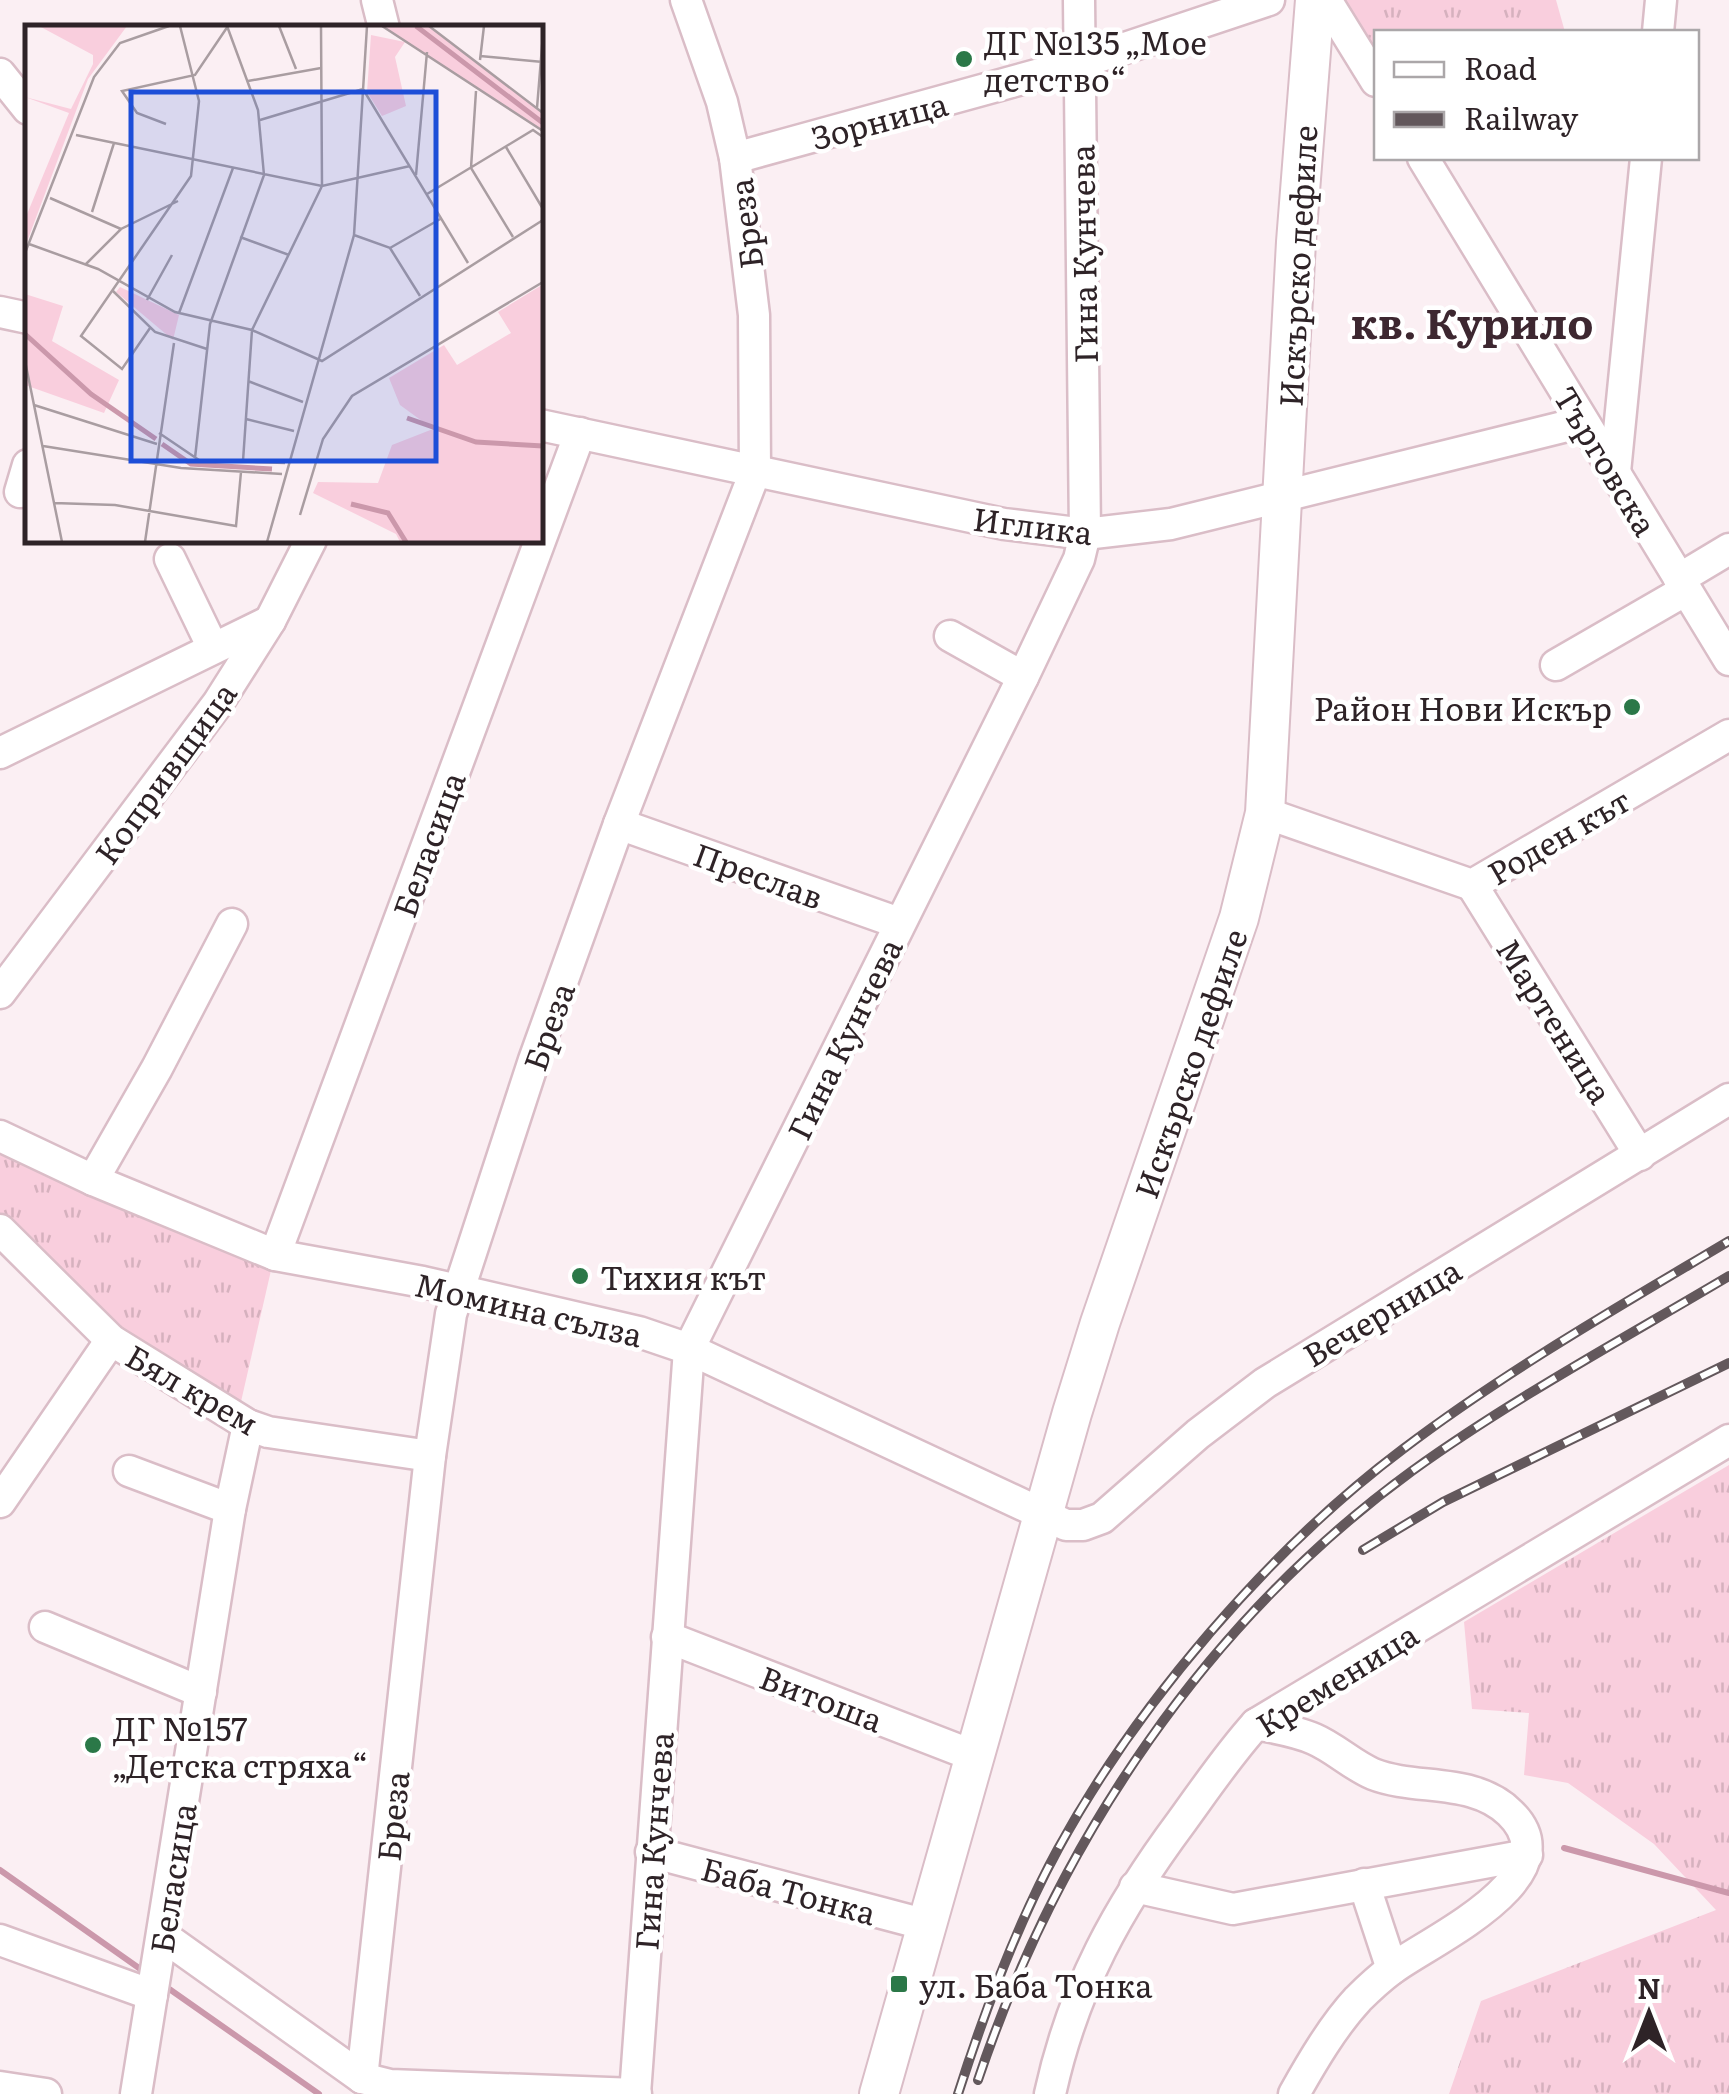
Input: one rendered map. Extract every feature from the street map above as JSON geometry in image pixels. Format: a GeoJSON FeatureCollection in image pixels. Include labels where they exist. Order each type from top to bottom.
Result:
{"type":"FeatureCollection","features":[{"type":"Feature","properties":{"kind":"main road","name":"Искърско дефиле"},"geometry":{"type":"LineString","coordinates":[[879,2094],[1100,1323],[1238,918],[1265,814],[1296,242],[1315,0]]}},
{"type":"Feature","properties":{"kind":"street"},"geometry":{"type":"LineString","coordinates":[[377,0],[383,25]]}},
{"type":"Feature","properties":{"kind":"street","name":"Бреза"},"geometry":{"type":"LineString","coordinates":[[362,2078],[445,1340],[534,1060],[619,824],[755,472],[754,315],[736,158],[722,102],[686,0]]}},
{"type":"Feature","properties":{"kind":"street","name":"Гина Кунчева"},"geometry":{"type":"LineString","coordinates":[[635,2094],[688,1348],[1023,676],[1079,559],[1085,534],[1080,0]]}},
{"type":"Feature","properties":{"kind":"street","name":"Зорница"},"geometry":{"type":"LineString","coordinates":[[736,158],[1080,63],[1270,0]]}},
{"type":"Feature","properties":{"kind":"street"},"geometry":{"type":"LineString","coordinates":[[1326,0],[1374,78]]}},
{"type":"Feature","properties":{"kind":"street"},"geometry":{"type":"LineString","coordinates":[[1658,30],[1661,0]]}},
{"type":"Feature","properties":{"kind":"street"},"geometry":{"type":"LineString","coordinates":[[0,74],[25,106]]}},
{"type":"Feature","properties":{"kind":"street","name":"Търговска"},"geometry":{"type":"LineString","coordinates":[[1424,160],[1729,660]]}},
{"type":"Feature","properties":{"kind":"street"},"geometry":{"type":"LineString","coordinates":[[1616,472],[1646,160]]}},
{"type":"Feature","properties":{"kind":"street"},"geometry":{"type":"LineString","coordinates":[[0,312],[25,317]]}},
{"type":"Feature","properties":{"kind":"street","name":"Иглика"},"geometry":{"type":"LineString","coordinates":[[542,425],[1004,524],[1085,534],[1171,524],[1583,422]]}},
{"type":"Feature","properties":{"kind":"street","name":"Беласица"},"geometry":{"type":"LineString","coordinates":[[542,536],[580,434]]}},
{"type":"Feature","properties":{"kind":"street","name":"Копривщица"},"geometry":{"type":"LineString","coordinates":[[0,993],[218,703],[270,622],[310,542]]}},
{"type":"Feature","properties":{"kind":"street","name":"Беласица"},"geometry":{"type":"LineString","coordinates":[[275,1255],[540,542]]}},
{"type":"Feature","properties":{"kind":"street"},"geometry":{"type":"LineString","coordinates":[[1556,665],[1682,585],[1729,549]]}},
{"type":"Feature","properties":{"kind":"street"},"geometry":{"type":"LineString","coordinates":[[170,559],[213,648]]}},
{"type":"Feature","properties":{"kind":"street"},"geometry":{"type":"LineString","coordinates":[[0,753],[270,622]]}},
{"type":"Feature","properties":{"kind":"street"},"geometry":{"type":"LineString","coordinates":[[950,636],[1023,676]]}},
{"type":"Feature","properties":{"kind":"street","name":"Роден кът"},"geometry":{"type":"LineString","coordinates":[[1265,814],[1472,886],[1729,735]]}},
{"type":"Feature","properties":{"kind":"street","name":"Преслав"},"geometry":{"type":"LineString","coordinates":[[619,824],[900,923]]}},
{"type":"Feature","properties":{"kind":"street","name":"Мартеница"},"geometry":{"type":"LineString","coordinates":[[1472,886],[1640,1155]]}},
{"type":"Feature","properties":{"kind":"street"},"geometry":{"type":"LineString","coordinates":[[93,1180],[232,924]]}},
{"type":"Feature","properties":{"kind":"street","name":"Вечерница"},"geometry":{"type":"LineString","coordinates":[[1046,1516],[1066,1525],[1102,1518],[1198,1434],[1265,1383],[1729,1098]]}},
{"type":"Feature","properties":{"kind":"street","name":"Момина сълза"},"geometry":{"type":"LineString","coordinates":[[0,1136],[93,1180],[275,1255],[458,1291],[639,1332],[688,1348],[1046,1516]]}},
{"type":"Feature","properties":{"kind":"street","name":"Бял крем"},"geometry":{"type":"LineString","coordinates":[[0,1230],[110,1340],[248,1425],[268,1432],[430,1456]]}},
{"type":"Feature","properties":{"kind":"street"},"geometry":{"type":"LineString","coordinates":[[0,1502],[110,1340]]}},
{"type":"Feature","properties":{"kind":"street","name":"Беласица"},"geometry":{"type":"LineString","coordinates":[[136,2094],[230,1508],[248,1425]]}},
{"type":"Feature","properties":{"kind":"street","name":"Кременица"},"geometry":{"type":"LineString","coordinates":[[1060,2093],[1088,1971],[1134,1887],[1218,1767],[1256,1724],[1729,1440]]}},
{"type":"Feature","properties":{"kind":"street"},"geometry":{"type":"LineString","coordinates":[[129,1471],[230,1508]]}},
{"type":"Feature","properties":{"kind":"street"},"geometry":{"type":"LineString","coordinates":[[45,1626],[200,1692]]}},
{"type":"Feature","properties":{"kind":"street","name":"Витоша"},"geometry":{"type":"LineString","coordinates":[[666,1637],[977,1757]]}},
{"type":"Feature","properties":{"kind":"street"},"geometry":{"type":"LineString","coordinates":[[1256,1724],[1317,1740],[1375,1775],[1470,1792],[1495,1803],[1510,1812],[1525,1832],[1528,1855],[1518,1876],[1497,1899],[1392,1970],[1356,2001],[1294,2094]]}},
{"type":"Feature","properties":{"kind":"street","name":"Баба Тонка"},"geometry":{"type":"LineString","coordinates":[[651,1852],[927,1926]]}},
{"type":"Feature","properties":{"kind":"street"},"geometry":{"type":"LineString","coordinates":[[1134,1887],[1233,1909],[1528,1855]]}},
{"type":"Feature","properties":{"kind":"street"},"geometry":{"type":"LineString","coordinates":[[1364,1884],[1392,1970]]}},
{"type":"Feature","properties":{"kind":"street"},"geometry":{"type":"LineString","coordinates":[[163,1936],[362,2078],[390,2085],[635,2094]]}},
{"type":"Feature","properties":{"kind":"street"},"geometry":{"type":"LineString","coordinates":[[0,1940],[152,1995]]}},
{"type":"Feature","properties":{"kind":"street"},"geometry":{"type":"LineString","coordinates":[[0,2087],[46,2094]]}},
{"type":"Feature","properties":{"kind":"green space"},"geometry":{"type":"Polygon","coordinates":[[[1340,0],[1556,0],[1564,30],[1374,30],[1374,56],[1340,0]]]}},
{"type":"Feature","properties":{"kind":"green space"},"geometry":{"type":"Polygon","coordinates":[[[0,1150],[272,1266],[240,1406],[118,1334],[0,1218],[0,1150]]]}},
{"type":"Feature","properties":{"kind":"green space"},"geometry":{"type":"Polygon","coordinates":[[[1729,1465],[1729,2094],[1449,2094],[1481,2001],[1716,1910],[1654,1844],[1568,1783],[1524,1775],[1529,1713],[1472,1709],[1464,1622],[1729,1465]]]}},
{"type":"Feature","properties":{"kind":"waterway"},"geometry":{"type":"LineString","coordinates":[[1564,1848],[1729,1893]]}},
{"type":"Feature","properties":{"kind":"waterway"},"geometry":{"type":"LineString","coordinates":[[0,1870],[146,1973]]}},
{"type":"Feature","properties":{"kind":"waterway"},"geometry":{"type":"LineString","coordinates":[[165,1986],[319,2094]]}},
{"type":"Feature","properties":{"kind":"railway"},"geometry":{"type":"LineString","coordinates":[[958,2094],[1028,1908],[1090,1794],[1167,1685],[1257,1581],[1354,1489],[1442,1420],[1522,1366],[1729,1241]]}},
{"type":"Feature","properties":{"kind":"railway"},"geometry":{"type":"LineString","coordinates":[[978,2080],[1011,1991],[1096,1822],[1148,1742],[1206,1666],[1269,1595],[1338,1530],[1412,1471],[1568,1370],[1729,1276]]}},
{"type":"Feature","properties":{"kind":"railway"},"geometry":{"type":"LineString","coordinates":[[1363,1550],[1443,1502],[1729,1363]]}},
{"type":"Feature","properties":{"kind":"place","name":"ДГ №135 „Мое детство“"},"geometry":{"type":"Point","coordinates":[964,59]}},
{"type":"Feature","properties":{"kind":"place","name":"Район Нови Искър"},"geometry":{"type":"Point","coordinates":[1632,707]}},
{"type":"Feature","properties":{"kind":"place","name":"Тихия кът"},"geometry":{"type":"Point","coordinates":[580,1276]}},
{"type":"Feature","properties":{"kind":"place","name":"ДГ №157 „Детска стряха“"},"geometry":{"type":"Point","coordinates":[93,1745]}},
{"type":"Feature","properties":{"kind":"place","name":"ул. Баба Тонка"},"geometry":{"type":"Point","coordinates":[899,1984]}},
{"type":"Feature","properties":{"kind":"district","name":"кв. Курило"},"geometry":{"type":"Point","coordinates":[1472,321]}}]}
